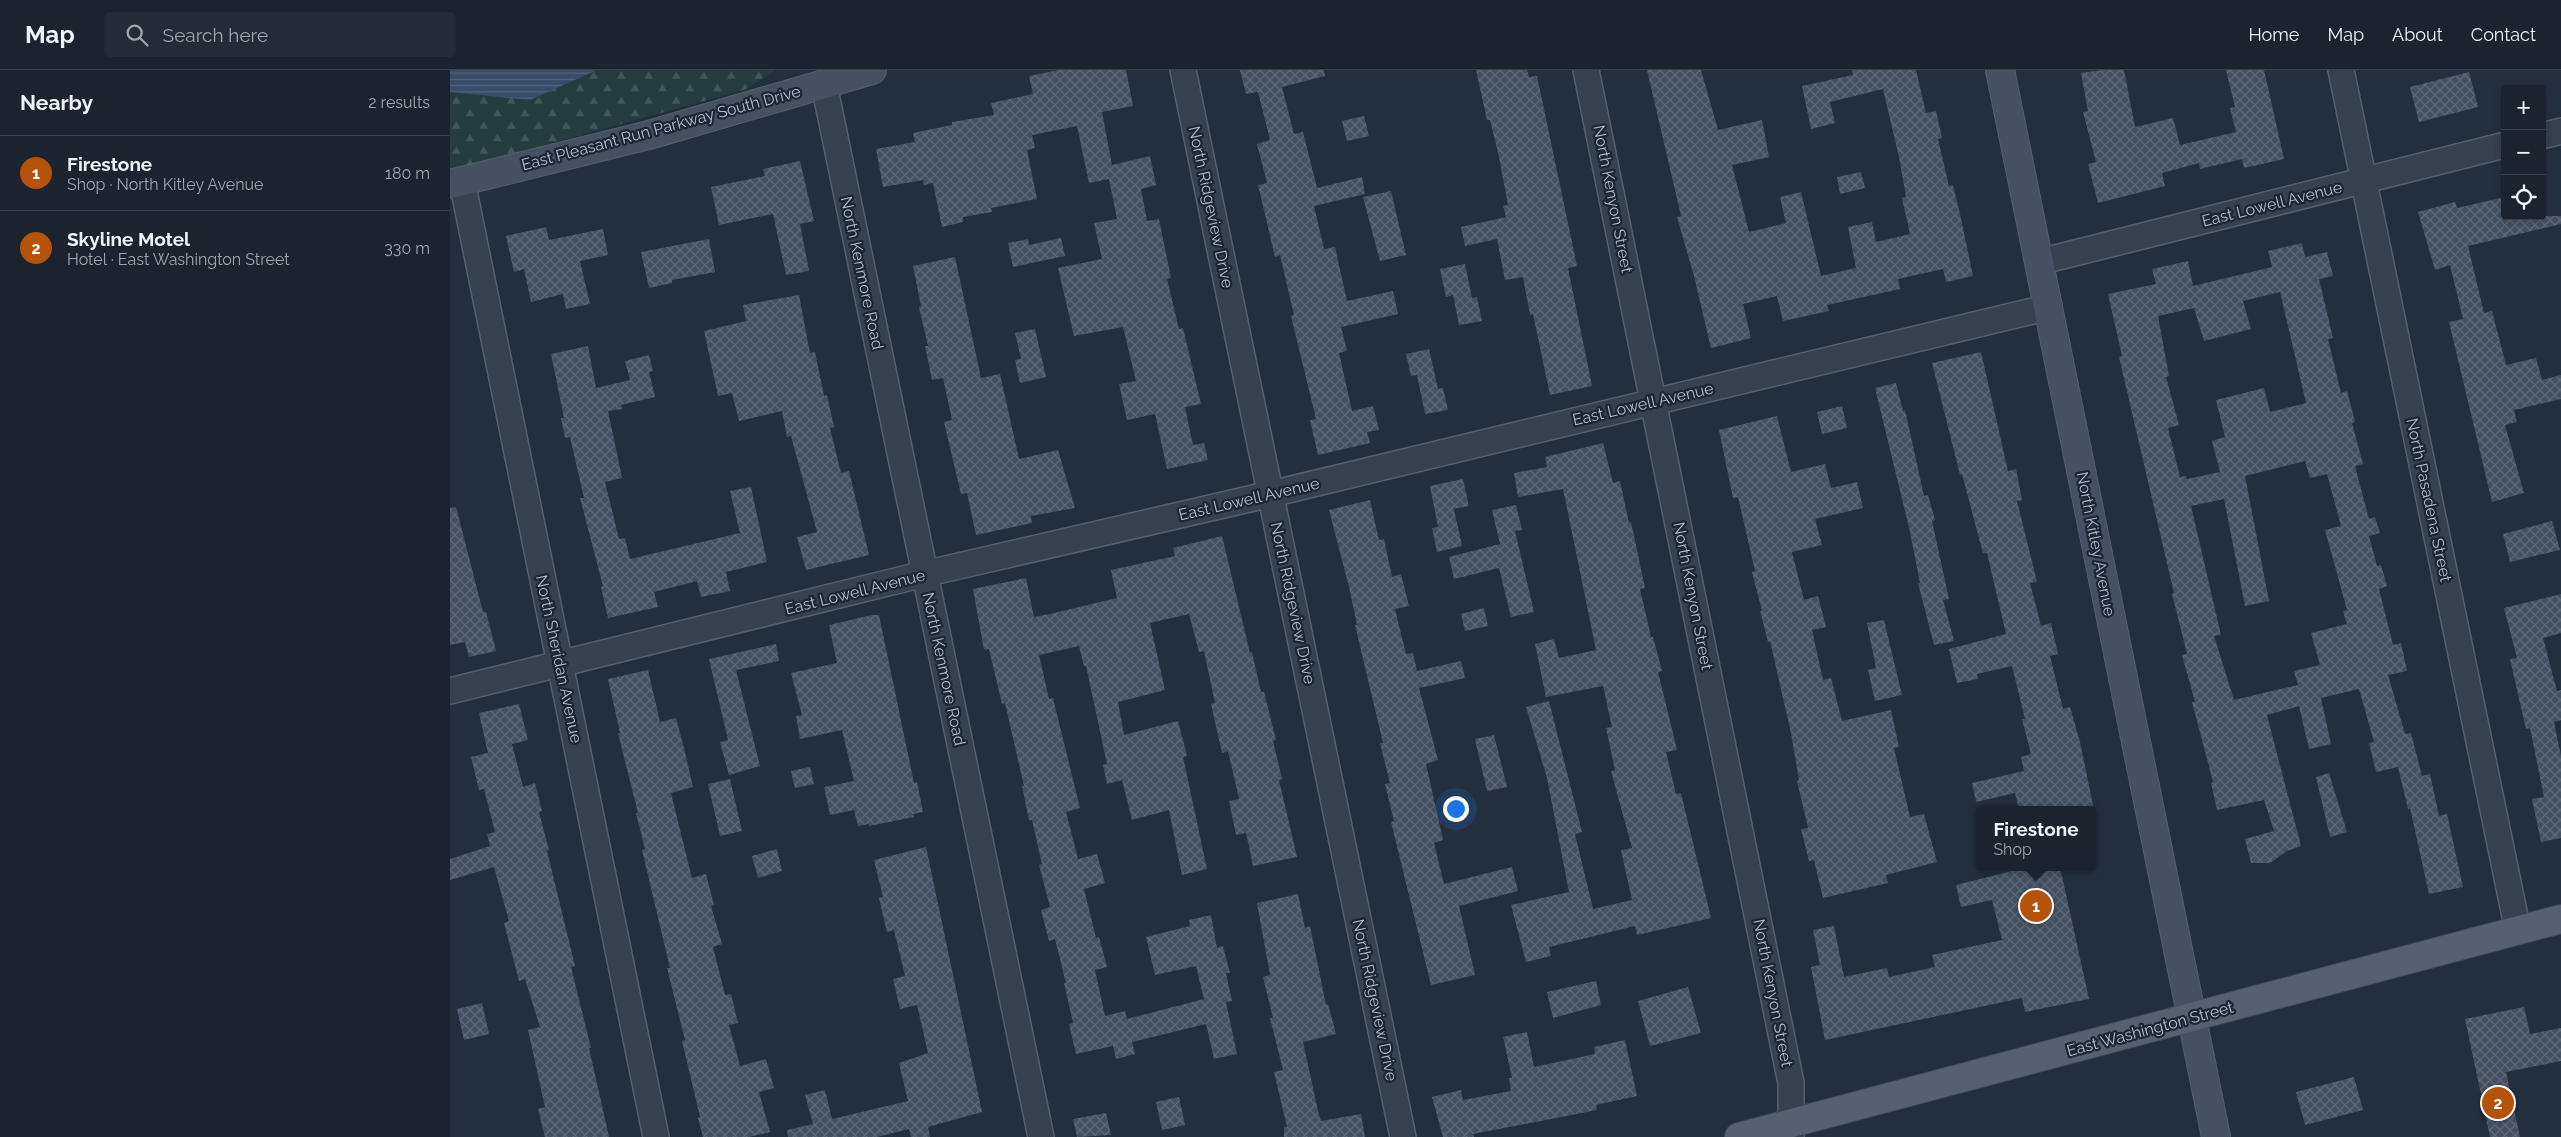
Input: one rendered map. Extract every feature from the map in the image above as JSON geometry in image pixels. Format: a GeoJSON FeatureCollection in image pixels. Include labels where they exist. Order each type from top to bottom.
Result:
{"type":"FeatureCollection","features":[{"type":"Feature","properties":{"kind":"main road","name":"East Washington Street"},"geometry":{"type":"LineString","coordinates":[[1739,1137],[1791,1130],[2192,1018],[2561,919]]}},
{"type":"Feature","properties":{"kind":"street","name":"East Pleasant Run Parkway South Drive"},"geometry":{"type":"LineString","coordinates":[[456,182],[649,135],[872,70]]}},
{"type":"Feature","properties":{"kind":"street","name":"North Ridgeview Drive"},"geometry":{"type":"LineString","coordinates":[[1183,70],[1403,1137]]}},
{"type":"Feature","properties":{"kind":"street","name":"North Kenyon Street"},"geometry":{"type":"LineString","coordinates":[[1586,70],[1791,1082],[1791,1130]]}},
{"type":"Feature","properties":{"kind":"street","name":"North Kitley Avenue"},"geometry":{"type":"LineString","coordinates":[[2000,70],[2216,1137]]}},
{"type":"Feature","properties":{"kind":"street","name":"North Pasadena Street"},"geometry":{"type":"LineString","coordinates":[[2342,70],[2518,931]]}},
{"type":"Feature","properties":{"kind":"street","name":"North Kenmore Road"},"geometry":{"type":"LineString","coordinates":[[824,84],[1041,1137]]}},
{"type":"Feature","properties":{"kind":"street"},"geometry":{"type":"LineString","coordinates":[[2546,135],[2561,131]]}},
{"type":"Feature","properties":{"kind":"street","name":"East Lowell Avenue"},"geometry":{"type":"LineString","coordinates":[[2040,262],[2501,147]]}},
{"type":"Feature","properties":{"kind":"street","name":"North Sheridan Avenue"},"geometry":{"type":"LineString","coordinates":[[456,182],[560,664],[656,1137]]}},
{"type":"Feature","properties":{"kind":"street","name":"East Lowell Avenue"},"geometry":{"type":"LineString","coordinates":[[450,691],[924,574],[1270,494],[2049,307]]}},
{"type":"Feature","properties":{"kind":"green space"},"geometry":{"type":"Polygon","coordinates":[[[583,70],[776,70],[744,90],[450,171],[450,86],[583,70]]]}},
{"type":"Feature","properties":{"kind":"water"},"geometry":{"type":"Polygon","coordinates":[[[450,70],[597,70],[530,100],[450,92],[450,70]]]}},
{"type":"Feature","properties":{"kind":"building"},"geometry":{"type":"Polygon","coordinates":[[[1059,70],[1126,70],[1133,106],[1102,112],[1112,165],[1150,156],[1156,185],[1141,189],[1147,221],[1159,219],[1171,278],[1167,279],[1179,329],[1183,328],[1201,404],[1185,407],[1193,445],[1204,443],[1208,460],[1167,469],[1155,414],[1127,420],[1119,384],[1136,381],[1123,327],[1074,336],[1058,268],[1102,259],[1094,223],[1117,219],[1109,179],[1089,183],[1077,126],[1032,135],[1035,148],[1027,150],[1037,199],[991,208],[992,212],[963,217],[963,222],[942,227],[933,183],[924,185],[923,180],[883,187],[876,149],[915,142],[913,133],[952,125],[952,122],[994,115],[991,103],[1033,94],[1029,76],[1059,70]]]}},
{"type":"Feature","properties":{"kind":"building"},"geometry":{"type":"Polygon","coordinates":[[[1240,70],[1324,70],[1325,76],[1282,87],[1294,134],[1303,132],[1317,188],[1362,177],[1365,194],[1314,206],[1324,249],[1335,247],[1347,301],[1393,291],[1398,314],[1341,327],[1347,351],[1339,353],[1352,411],[1373,406],[1379,430],[1367,432],[1370,443],[1318,455],[1310,420],[1316,419],[1291,316],[1294,315],[1280,255],[1275,257],[1258,185],[1267,183],[1257,144],[1270,140],[1258,92],[1246,94],[1240,70]]]}},
{"type":"Feature","properties":{"kind":"building"},"geometry":{"type":"Polygon","coordinates":[[[1476,70],[1527,70],[1529,77],[1537,76],[1577,266],[1568,268],[1592,386],[1550,395],[1533,314],[1530,315],[1523,277],[1505,280],[1497,239],[1465,246],[1461,227],[1506,217],[1503,206],[1508,205],[1499,157],[1490,120],[1487,120],[1476,70]]]}},
{"type":"Feature","properties":{"kind":"building"},"geometry":{"type":"Polygon","coordinates":[[[1647,70],[1701,70],[1718,130],[1762,120],[1769,157],[1732,165],[1749,232],[1786,223],[1780,197],[1801,192],[1821,276],[1856,268],[1848,227],[1872,222],[1876,242],[1910,234],[1902,198],[1906,197],[1899,157],[1883,89],[1830,102],[1835,123],[1811,129],[1802,86],[1853,75],[1852,70],[1916,70],[1926,113],[1936,111],[1942,138],[1938,139],[1949,186],[1953,185],[1973,276],[1946,282],[1943,269],[1898,279],[1900,289],[1827,305],[1829,311],[1783,321],[1777,296],[1743,304],[1751,338],[1711,348],[1694,276],[1677,217],[1681,216],[1647,70]]]}},
{"type":"Feature","properties":{"kind":"building"},"geometry":{"type":"Polygon","coordinates":[[[2102,70],[2124,70],[2135,127],[2173,118],[2180,145],[2236,132],[2230,108],[2235,107],[2226,70],[2264,70],[2284,159],[2244,168],[2242,159],[2200,169],[2199,163],[2162,173],[2165,186],[2098,203],[2088,164],[2096,162],[2083,112],[2088,111],[2081,73],[2102,70]]]}},
{"type":"Feature","properties":{"kind":"building"},"geometry":{"type":"Polygon","coordinates":[[[2469,72],[2478,107],[2419,122],[2410,87],[2469,72]]]}},
{"type":"Feature","properties":{"kind":"building"},"geometry":{"type":"Polygon","coordinates":[[[1364,116],[1369,136],[1347,141],[1342,121],[1364,116]]]}},
{"type":"Feature","properties":{"kind":"building"},"geometry":{"type":"Polygon","coordinates":[[[800,161],[814,221],[800,224],[809,271],[786,275],[773,214],[719,225],[711,187],[765,176],[763,169],[800,161]]]}},
{"type":"Feature","properties":{"kind":"building"},"geometry":{"type":"Polygon","coordinates":[[[1861,172],[1865,188],[1840,194],[1837,177],[1861,172]]]}},
{"type":"Feature","properties":{"kind":"building"},"geometry":{"type":"Polygon","coordinates":[[[1391,191],[1406,255],[1380,261],[1363,197],[1391,191]]]}},
{"type":"Feature","properties":{"kind":"building"},"geometry":{"type":"Polygon","coordinates":[[[2501,198],[2501,220],[2546,220],[2546,216],[2561,216],[2561,224],[2468,246],[2484,313],[2492,311],[2506,365],[2536,358],[2542,380],[2561,375],[2561,399],[2514,410],[2517,422],[2505,425],[2524,493],[2492,502],[2449,322],[2463,319],[2450,265],[2435,270],[2418,212],[2455,202],[2457,208],[2501,198]]]}},
{"type":"Feature","properties":{"kind":"building"},"geometry":{"type":"Polygon","coordinates":[[[546,227],[549,240],[603,229],[608,255],[580,261],[590,304],[566,309],[563,294],[531,302],[524,269],[514,272],[506,236],[546,227]]]}},
{"type":"Feature","properties":{"kind":"building"},"geometry":{"type":"Polygon","coordinates":[[[1061,238],[1065,256],[1013,267],[1008,243],[1028,239],[1029,245],[1061,238]]]}},
{"type":"Feature","properties":{"kind":"building"},"geometry":{"type":"Polygon","coordinates":[[[709,239],[715,272],[672,280],[672,283],[649,288],[641,252],[709,239]]]}},
{"type":"Feature","properties":{"kind":"building"},"geometry":{"type":"Polygon","coordinates":[[[2302,243],[2305,257],[2327,252],[2333,276],[2319,279],[2333,338],[2328,339],[2341,393],[2347,391],[2355,422],[2352,423],[2363,464],[2355,466],[2369,519],[2375,517],[2380,533],[2369,536],[2377,566],[2381,565],[2387,586],[2379,589],[2393,645],[2401,643],[2407,671],[2388,675],[2405,734],[2411,733],[2422,776],[2430,774],[2439,816],[2447,814],[2463,887],[2429,894],[2410,808],[2408,809],[2398,767],[2376,772],[2369,743],[2374,742],[2359,689],[2321,698],[2331,744],[2309,749],[2299,706],[2267,715],[2301,846],[2287,851],[2270,863],[2251,863],[2245,839],[2274,831],[2264,800],[2217,810],[2211,783],[2213,782],[2192,702],[2195,702],[2182,655],[2187,654],[2119,357],[2122,356],[2108,294],[2156,284],[2152,269],[2188,261],[2193,286],[2272,267],[2268,251],[2302,243]],[[2280,292],[2243,301],[2251,329],[2204,341],[2194,308],[2158,316],[2169,376],[2166,377],[2179,425],[2168,428],[2180,477],[2186,476],[2187,479],[2220,472],[2212,441],[2225,437],[2216,400],[2264,388],[2270,412],[2306,403],[2280,292]],[[2305,461],[2245,476],[2269,601],[2245,606],[2224,499],[2191,506],[2221,635],[2214,636],[2234,700],[2298,685],[2294,671],[2320,665],[2311,633],[2347,624],[2343,611],[2347,610],[2325,530],[2341,526],[2327,474],[2310,478],[2305,461]]]}},
{"type":"Feature","properties":{"kind":"building"},"geometry":{"type":"Polygon","coordinates":[[[955,257],[981,378],[1000,374],[1019,459],[1058,450],[1075,508],[1031,516],[1032,523],[976,535],[967,493],[961,494],[944,422],[952,420],[943,378],[932,380],[925,346],[928,346],[919,307],[921,306],[913,266],[955,257]]]}},
{"type":"Feature","properties":{"kind":"building"},"geometry":{"type":"Polygon","coordinates":[[[1465,264],[1472,298],[1477,297],[1482,321],[1459,325],[1453,295],[1446,297],[1440,269],[1465,264]]]}},
{"type":"Feature","properties":{"kind":"building"},"geometry":{"type":"Polygon","coordinates":[[[799,295],[810,353],[815,352],[824,396],[827,395],[834,427],[830,428],[841,473],[849,471],[869,555],[806,570],[797,537],[817,532],[791,436],[787,437],[782,411],[739,421],[732,393],[718,396],[704,331],[746,321],[743,305],[799,295]]]}},
{"type":"Feature","properties":{"kind":"building"},"geometry":{"type":"Polygon","coordinates":[[[1035,329],[1046,377],[1020,383],[1015,360],[1021,359],[1015,333],[1035,329]]]}},
{"type":"Feature","properties":{"kind":"building"},"geometry":{"type":"Polygon","coordinates":[[[588,346],[596,388],[630,380],[625,361],[649,355],[653,371],[649,372],[655,397],[621,405],[622,409],[608,411],[622,478],[605,482],[619,539],[625,538],[630,559],[740,533],[730,491],[751,487],[767,562],[726,572],[730,591],[701,597],[697,581],[654,592],[658,607],[608,618],[601,587],[603,586],[580,498],[584,498],[570,437],[565,438],[561,418],[564,418],[551,354],[588,346]]]}},
{"type":"Feature","properties":{"kind":"building"},"geometry":{"type":"Polygon","coordinates":[[[1429,349],[1438,389],[1443,388],[1448,410],[1425,414],[1417,375],[1411,376],[1406,354],[1429,349]]]}},
{"type":"Feature","properties":{"kind":"building"},"geometry":{"type":"Polygon","coordinates":[[[1981,352],[2008,471],[2016,469],[2022,500],[2017,501],[2037,582],[2030,583],[2041,626],[2051,623],[2058,654],[2050,656],[2063,709],[2070,707],[2080,742],[2093,806],[2018,806],[2015,793],[1976,802],[1972,783],[2024,771],[2021,757],[2031,754],[2022,719],[2025,719],[2012,666],[1977,674],[1978,679],[1957,683],[1949,649],[2006,634],[1987,553],[1983,553],[1962,474],[1960,475],[1932,363],[1981,352]]]}},
{"type":"Feature","properties":{"kind":"building"},"geometry":{"type":"Polygon","coordinates":[[[1896,383],[1903,411],[1905,410],[1924,496],[1928,495],[1935,520],[1932,521],[1949,599],[1943,600],[1954,641],[1934,645],[1918,583],[1920,583],[1910,532],[1875,388],[1896,383]]]}},
{"type":"Feature","properties":{"kind":"building"},"geometry":{"type":"Polygon","coordinates":[[[1842,406],[1847,428],[1822,434],[1817,412],[1842,406]]]}},
{"type":"Feature","properties":{"kind":"building"},"geometry":{"type":"Polygon","coordinates":[[[1777,416],[1791,472],[1825,464],[1831,488],[1857,482],[1863,508],[1815,519],[1822,545],[1792,552],[1804,600],[1818,596],[1826,627],[1812,630],[1823,680],[1831,678],[1842,721],[1891,710],[1899,747],[1894,748],[1910,817],[1924,814],[1937,862],[1886,875],[1888,883],[1823,898],[1814,860],[1809,861],[1801,829],[1808,828],[1797,781],[1799,780],[1791,733],[1770,641],[1768,642],[1760,611],[1762,611],[1752,572],[1755,571],[1738,497],[1733,498],[1719,430],[1777,416]]]}},
{"type":"Feature","properties":{"kind":"building"},"geometry":{"type":"Polygon","coordinates":[[[1603,443],[1613,483],[1620,481],[1629,523],[1631,522],[1645,588],[1640,589],[1651,637],[1653,637],[1662,671],[1658,672],[1677,750],[1666,752],[1676,794],[1681,793],[1711,918],[1637,935],[1635,926],[1549,947],[1551,956],[1526,962],[1511,905],[1569,892],[1547,778],[1526,707],[1549,701],[1582,832],[1575,834],[1593,909],[1632,900],[1621,850],[1632,848],[1611,771],[1615,770],[1606,728],[1612,727],[1603,686],[1546,697],[1535,644],[1554,639],[1559,658],[1596,650],[1563,489],[1518,497],[1514,473],[1547,467],[1545,457],[1603,443]]]}},
{"type":"Feature","properties":{"kind":"building"},"geometry":{"type":"Polygon","coordinates":[[[1463,479],[1469,506],[1454,509],[1462,546],[1437,552],[1432,528],[1438,527],[1430,486],[1463,479]]]}},
{"type":"Feature","properties":{"kind":"building"},"geometry":{"type":"Polygon","coordinates":[[[1370,500],[1379,540],[1384,539],[1392,577],[1401,574],[1409,606],[1395,609],[1406,654],[1413,653],[1417,671],[1461,661],[1465,678],[1419,688],[1438,760],[1426,764],[1443,840],[1434,843],[1444,884],[1512,867],[1518,891],[1459,906],[1475,975],[1431,985],[1391,822],[1394,821],[1385,784],[1390,783],[1380,743],[1383,743],[1355,625],[1357,625],[1349,587],[1329,510],[1370,500]]]}},
{"type":"Feature","properties":{"kind":"building"},"geometry":{"type":"Polygon","coordinates":[[[1516,505],[1522,530],[1515,531],[1534,612],[1511,617],[1499,568],[1454,579],[1449,557],[1500,544],[1492,510],[1516,505]]]}},
{"type":"Feature","properties":{"kind":"building"},"geometry":{"type":"Polygon","coordinates":[[[456,507],[483,612],[486,612],[496,651],[469,657],[465,642],[450,645],[450,508],[456,507]]]}},
{"type":"Feature","properties":{"kind":"building"},"geometry":{"type":"Polygon","coordinates":[[[2552,521],[2560,550],[2510,562],[2503,534],[2552,521]]]}},
{"type":"Feature","properties":{"kind":"building"},"geometry":{"type":"Polygon","coordinates":[[[1222,536],[1250,653],[1252,652],[1261,692],[1264,692],[1276,740],[1273,741],[1282,779],[1279,780],[1297,857],[1253,866],[1246,833],[1236,835],[1229,801],[1239,799],[1228,751],[1222,753],[1211,704],[1215,703],[1204,651],[1199,652],[1189,614],[1150,623],[1165,690],[1118,702],[1124,735],[1178,721],[1187,756],[1183,757],[1207,869],[1182,875],[1169,810],[1132,820],[1122,780],[1107,784],[1103,765],[1107,764],[1086,666],[1084,666],[1079,646],[1039,655],[1049,699],[1053,698],[1080,808],[1066,812],[1078,859],[1097,854],[1105,883],[1084,889],[1096,938],[1099,937],[1107,967],[1095,970],[1105,1016],[1125,1011],[1127,1019],[1204,999],[1196,966],[1155,975],[1146,937],[1190,926],[1189,920],[1211,915],[1217,948],[1223,946],[1230,973],[1226,973],[1232,1001],[1226,1002],[1237,1054],[1214,1059],[1206,1024],[1132,1042],[1135,1054],[1116,1059],[1113,1046],[1076,1054],[1069,1024],[1073,1023],[1064,983],[1066,983],[1055,939],[1049,941],[1041,910],[1050,907],[1039,865],[1042,864],[1032,820],[1029,820],[1022,786],[1024,786],[1005,703],[1002,704],[989,649],[984,650],[973,589],[1026,578],[1034,617],[1050,614],[1117,598],[1111,570],[1175,556],[1173,548],[1222,536]]]}},
{"type":"Feature","properties":{"kind":"building"},"geometry":{"type":"Polygon","coordinates":[[[2561,594],[2561,633],[2543,638],[2557,691],[2561,690],[2561,720],[2554,722],[2561,756],[2561,838],[2541,842],[2532,799],[2544,797],[2530,728],[2526,729],[2510,659],[2517,658],[2504,608],[2561,594]]]}},
{"type":"Feature","properties":{"kind":"building"},"geometry":{"type":"Polygon","coordinates":[[[1484,608],[1488,626],[1465,631],[1461,614],[1484,608]]]}},
{"type":"Feature","properties":{"kind":"building"},"geometry":{"type":"Polygon","coordinates":[[[879,615],[914,783],[917,782],[923,812],[913,814],[914,817],[869,826],[869,824],[858,826],[854,810],[830,815],[824,787],[854,781],[842,730],[800,739],[796,716],[802,715],[791,673],[837,663],[829,625],[879,615]]]}},
{"type":"Feature","properties":{"kind":"building"},"geometry":{"type":"Polygon","coordinates":[[[1884,620],[1902,695],[1875,701],[1868,670],[1876,668],[1867,623],[1884,620]]]}},
{"type":"Feature","properties":{"kind":"building"},"geometry":{"type":"Polygon","coordinates":[[[776,644],[779,661],[736,670],[760,766],[729,775],[720,742],[728,740],[709,659],[776,644]]]}},
{"type":"Feature","properties":{"kind":"building"},"geometry":{"type":"Polygon","coordinates":[[[648,670],[660,722],[676,718],[684,748],[693,787],[671,793],[692,878],[706,874],[714,905],[711,906],[722,944],[713,947],[725,995],[731,994],[738,1023],[729,1025],[740,1066],[766,1059],[774,1088],[759,1092],[770,1132],[749,1137],[703,1137],[682,1041],[685,1040],[667,968],[670,968],[642,850],[645,849],[636,813],[638,813],[618,733],[620,733],[608,679],[648,670]]]}},
{"type":"Feature","properties":{"kind":"building"},"geometry":{"type":"Polygon","coordinates":[[[519,704],[528,740],[512,744],[523,787],[535,783],[542,811],[539,812],[549,850],[547,851],[575,966],[571,967],[591,1048],[589,1048],[609,1137],[545,1137],[538,1109],[545,1107],[528,1030],[540,1027],[525,979],[519,981],[504,923],[509,921],[494,867],[450,880],[450,859],[490,846],[487,834],[495,832],[484,789],[479,790],[471,757],[488,753],[479,713],[519,704]]]}},
{"type":"Feature","properties":{"kind":"building"},"geometry":{"type":"Polygon","coordinates":[[[1494,735],[1507,787],[1487,791],[1475,739],[1494,735]]]}},
{"type":"Feature","properties":{"kind":"building"},"geometry":{"type":"Polygon","coordinates":[[[810,767],[814,784],[795,788],[791,771],[810,767]]]}},
{"type":"Feature","properties":{"kind":"building"},"geometry":{"type":"Polygon","coordinates":[[[2329,773],[2347,832],[2330,837],[2316,777],[2329,773]]]}},
{"type":"Feature","properties":{"kind":"building"},"geometry":{"type":"Polygon","coordinates":[[[730,779],[742,831],[720,836],[708,784],[730,779]]]}},
{"type":"Feature","properties":{"kind":"building"},"geometry":{"type":"Polygon","coordinates":[[[926,847],[982,1112],[928,1127],[930,1137],[911,1137],[909,1129],[877,1137],[788,1137],[787,1130],[813,1124],[805,1095],[825,1090],[832,1119],[908,1101],[899,1063],[928,1053],[917,1005],[900,1009],[893,979],[905,976],[894,930],[887,932],[879,898],[883,897],[874,860],[926,847]]]}},
{"type":"Feature","properties":{"kind":"building"},"geometry":{"type":"Polygon","coordinates":[[[777,849],[782,871],[758,878],[752,856],[777,849]]]}},
{"type":"Feature","properties":{"kind":"building"},"geometry":{"type":"Polygon","coordinates":[[[2012,871],[2061,871],[2089,999],[2025,1012],[2022,998],[1825,1040],[1811,967],[1820,965],[1813,930],[1834,926],[1844,977],[1887,968],[1889,977],[1935,967],[1932,955],[2002,940],[1992,900],[1961,907],[1956,885],[2012,871]]]}},
{"type":"Feature","properties":{"kind":"building"},"geometry":{"type":"Polygon","coordinates":[[[1298,894],[1305,928],[1310,926],[1326,1005],[1328,1004],[1336,1034],[1303,1042],[1318,1111],[1321,1121],[1361,1114],[1365,1137],[1284,1137],[1284,1127],[1287,1127],[1274,1072],[1283,1070],[1270,1018],[1273,1018],[1263,977],[1270,975],[1257,903],[1298,894]]]}},
{"type":"Feature","properties":{"kind":"building"},"geometry":{"type":"Polygon","coordinates":[[[1596,981],[1601,1005],[1553,1018],[1547,992],[1596,981]]]}},
{"type":"Feature","properties":{"kind":"building"},"geometry":{"type":"Polygon","coordinates":[[[1688,987],[1701,1033],[1650,1046],[1638,1001],[1688,987]]]}},
{"type":"Feature","properties":{"kind":"building"},"geometry":{"type":"Polygon","coordinates":[[[482,1003],[489,1034],[464,1040],[457,1009],[482,1003]]]}},
{"type":"Feature","properties":{"kind":"building"},"geometry":{"type":"Polygon","coordinates":[[[2524,1007],[2530,1034],[2561,1028],[2561,1061],[2506,1072],[2520,1137],[2490,1137],[2465,1019],[2524,1007]]]}},
{"type":"Feature","properties":{"kind":"building"},"geometry":{"type":"Polygon","coordinates":[[[1527,1032],[1534,1067],[1595,1054],[1594,1047],[1625,1040],[1637,1096],[1596,1105],[1597,1110],[1473,1134],[1474,1137],[1443,1137],[1432,1097],[1461,1090],[1463,1100],[1511,1091],[1509,1078],[1512,1078],[1503,1037],[1527,1032]]]}},
{"type":"Feature","properties":{"kind":"building"},"geometry":{"type":"Polygon","coordinates":[[[2354,1077],[2363,1110],[2305,1125],[2296,1092],[2354,1077]]]}},
{"type":"Feature","properties":{"kind":"building"},"geometry":{"type":"Polygon","coordinates":[[[1179,1097],[1185,1125],[1162,1130],[1156,1102],[1179,1097]]]}},
{"type":"Feature","properties":{"kind":"building"},"geometry":{"type":"Polygon","coordinates":[[[1106,1113],[1111,1135],[1077,1137],[1073,1119],[1106,1113]]]}},
{"type":"Feature","properties":{"kind":"place","name":"Firestone"},"geometry":{"type":"Point","coordinates":[2036,906]}},
{"type":"Feature","properties":{"kind":"place","name":"Skyline Motel"},"geometry":{"type":"Point","coordinates":[2498,1103]}}]}
